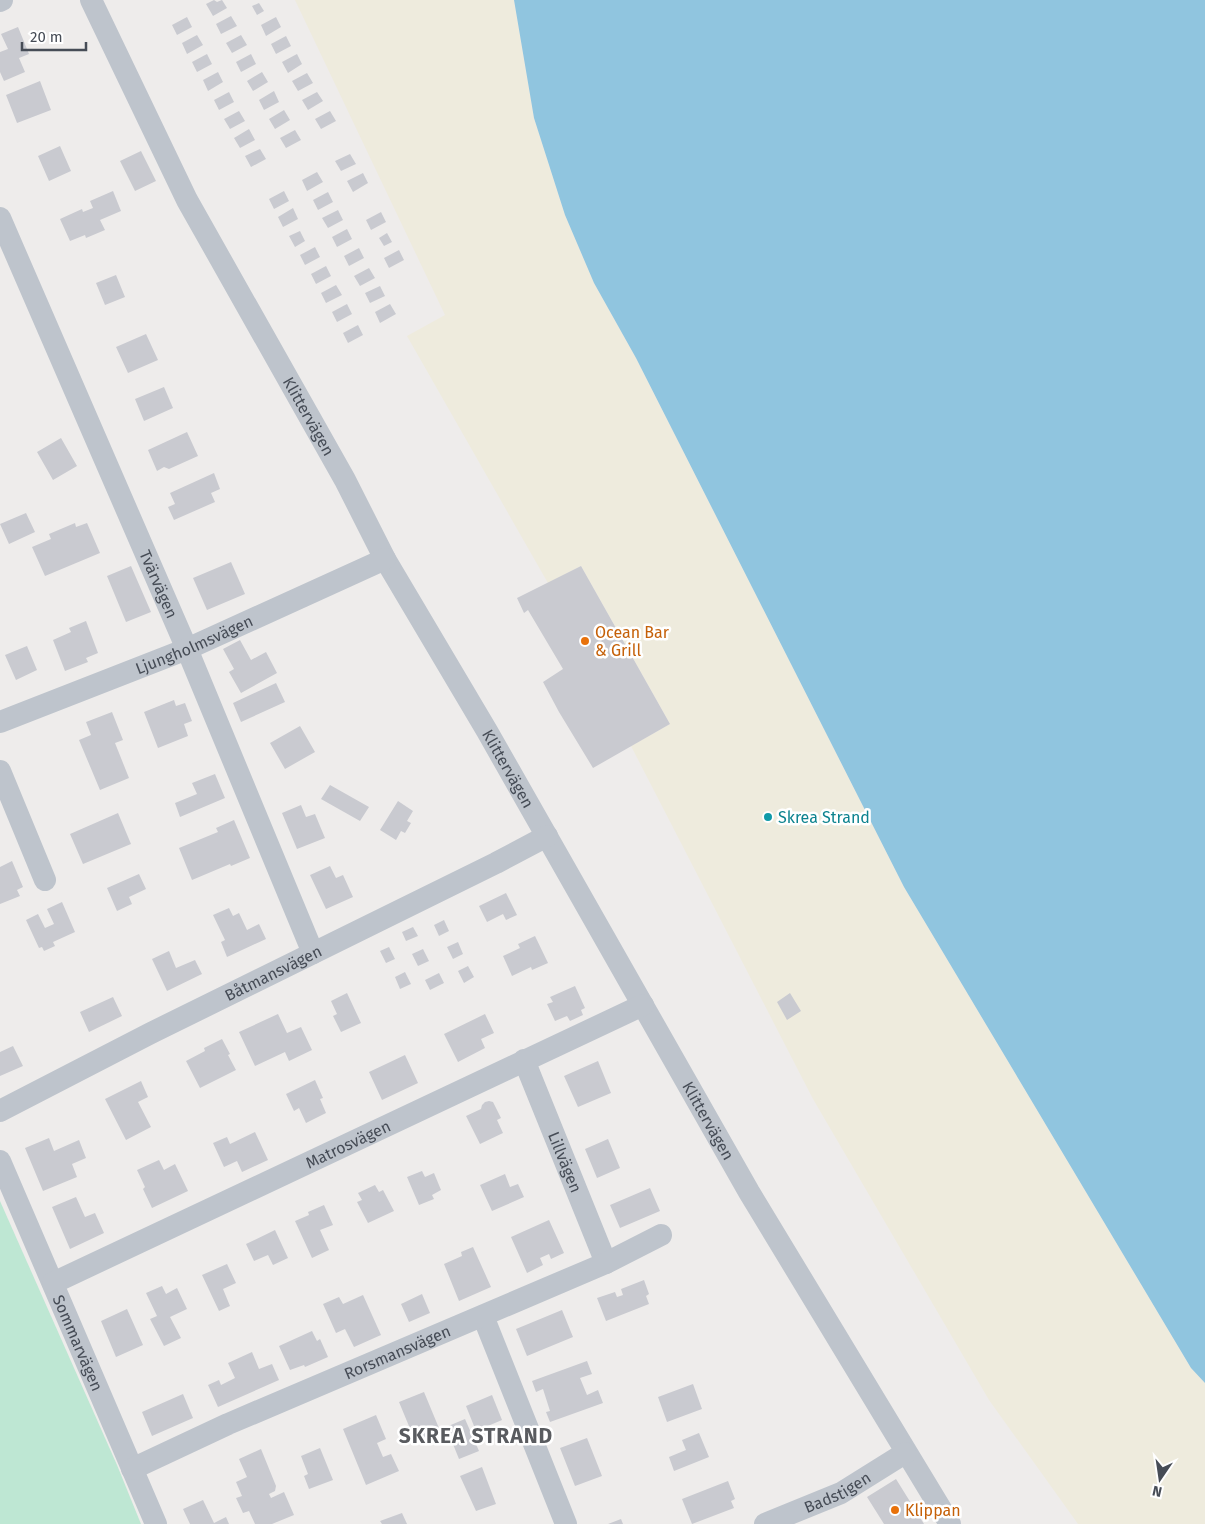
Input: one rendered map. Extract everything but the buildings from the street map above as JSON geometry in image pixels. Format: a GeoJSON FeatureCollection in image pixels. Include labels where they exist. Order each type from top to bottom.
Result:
{"type":"FeatureCollection","features":[{"type":"Feature","properties":{"kind":"street","name":"Klittervägen"},"geometry":{"type":"LineString","coordinates":[[91,0],[187,200],[345,480],[386,559],[487,731],[749,1192],[905,1453],[950,1524]]}},
{"type":"Feature","properties":{"kind":"street","name":"Tvärvägen"},"geometry":{"type":"LineString","coordinates":[[0,218],[187,649],[313,953]]}},
{"type":"Feature","properties":{"kind":"street","name":"Ljungholmsvägen"},"geometry":{"type":"LineString","coordinates":[[0,722],[187,649],[386,559]]}},
{"type":"Feature","properties":{"kind":"street"},"geometry":{"type":"LineString","coordinates":[[0,771],[45,880]]}},
{"type":"Feature","properties":{"kind":"street","name":"Båtmansvägen"},"geometry":{"type":"LineString","coordinates":[[0,1111],[151,1033],[547,836]]}},
{"type":"Feature","properties":{"kind":"street","name":"Matrosvägen"},"geometry":{"type":"LineString","coordinates":[[53,1283],[643,1005]]}},
{"type":"Feature","properties":{"kind":"street","name":"Lillvägen"},"geometry":{"type":"LineString","coordinates":[[524,1060],[606,1263]]}},
{"type":"Feature","properties":{"kind":"street","name":"Sommarvägen"},"geometry":{"type":"LineString","coordinates":[[0,1161],[156,1524]]}},
{"type":"Feature","properties":{"kind":"street","name":"Rorsmansvägen"},"geometry":{"type":"LineString","coordinates":[[132,1469],[228,1424],[606,1263],[661,1235]]}},
{"type":"Feature","properties":{"kind":"street"},"geometry":{"type":"LineString","coordinates":[[483,1316],[566,1524]]}},
{"type":"Feature","properties":{"kind":"street","name":"Badstigen"},"geometry":{"type":"LineString","coordinates":[[765,1524],[841,1493],[905,1453]]}},
{"type":"Feature","properties":{"kind":"green space"},"geometry":{"type":"Polygon","coordinates":[[[0,1201],[117,1465],[141,1524],[0,1524],[0,1201]]]}},
{"type":"Feature","properties":{"kind":"sand","name":"Skrea Strand"},"geometry":{"type":"Polygon","coordinates":[[[295,0],[514,0],[534,118],[565,215],[594,283],[636,358],[904,887],[1191,1368],[1205,1383],[1205,1524],[1078,1524],[989,1400],[813,1099],[631,746],[670,724],[581,566],[548,583],[407,336],[445,315],[295,0]]]}},
{"type":"Feature","properties":{"kind":"water"},"geometry":{"type":"Polygon","coordinates":[[[514,0],[1205,0],[1205,1383],[1191,1368],[904,887],[636,358],[594,283],[565,215],[534,118],[514,0]]]}},
{"type":"Feature","properties":{"kind":"place","name":"Ocean Bar & Grill"},"geometry":{"type":"Point","coordinates":[585,641]}},
{"type":"Feature","properties":{"kind":"place","name":"Skrea Strand"},"geometry":{"type":"Point","coordinates":[768,817]}},
{"type":"Feature","properties":{"kind":"place","name":"Klippan"},"geometry":{"type":"Point","coordinates":[895,1510]}},
{"type":"Feature","properties":{"kind":"district","name":"SKREA STRAND"},"geometry":{"type":"Point","coordinates":[476,1436]}}]}
